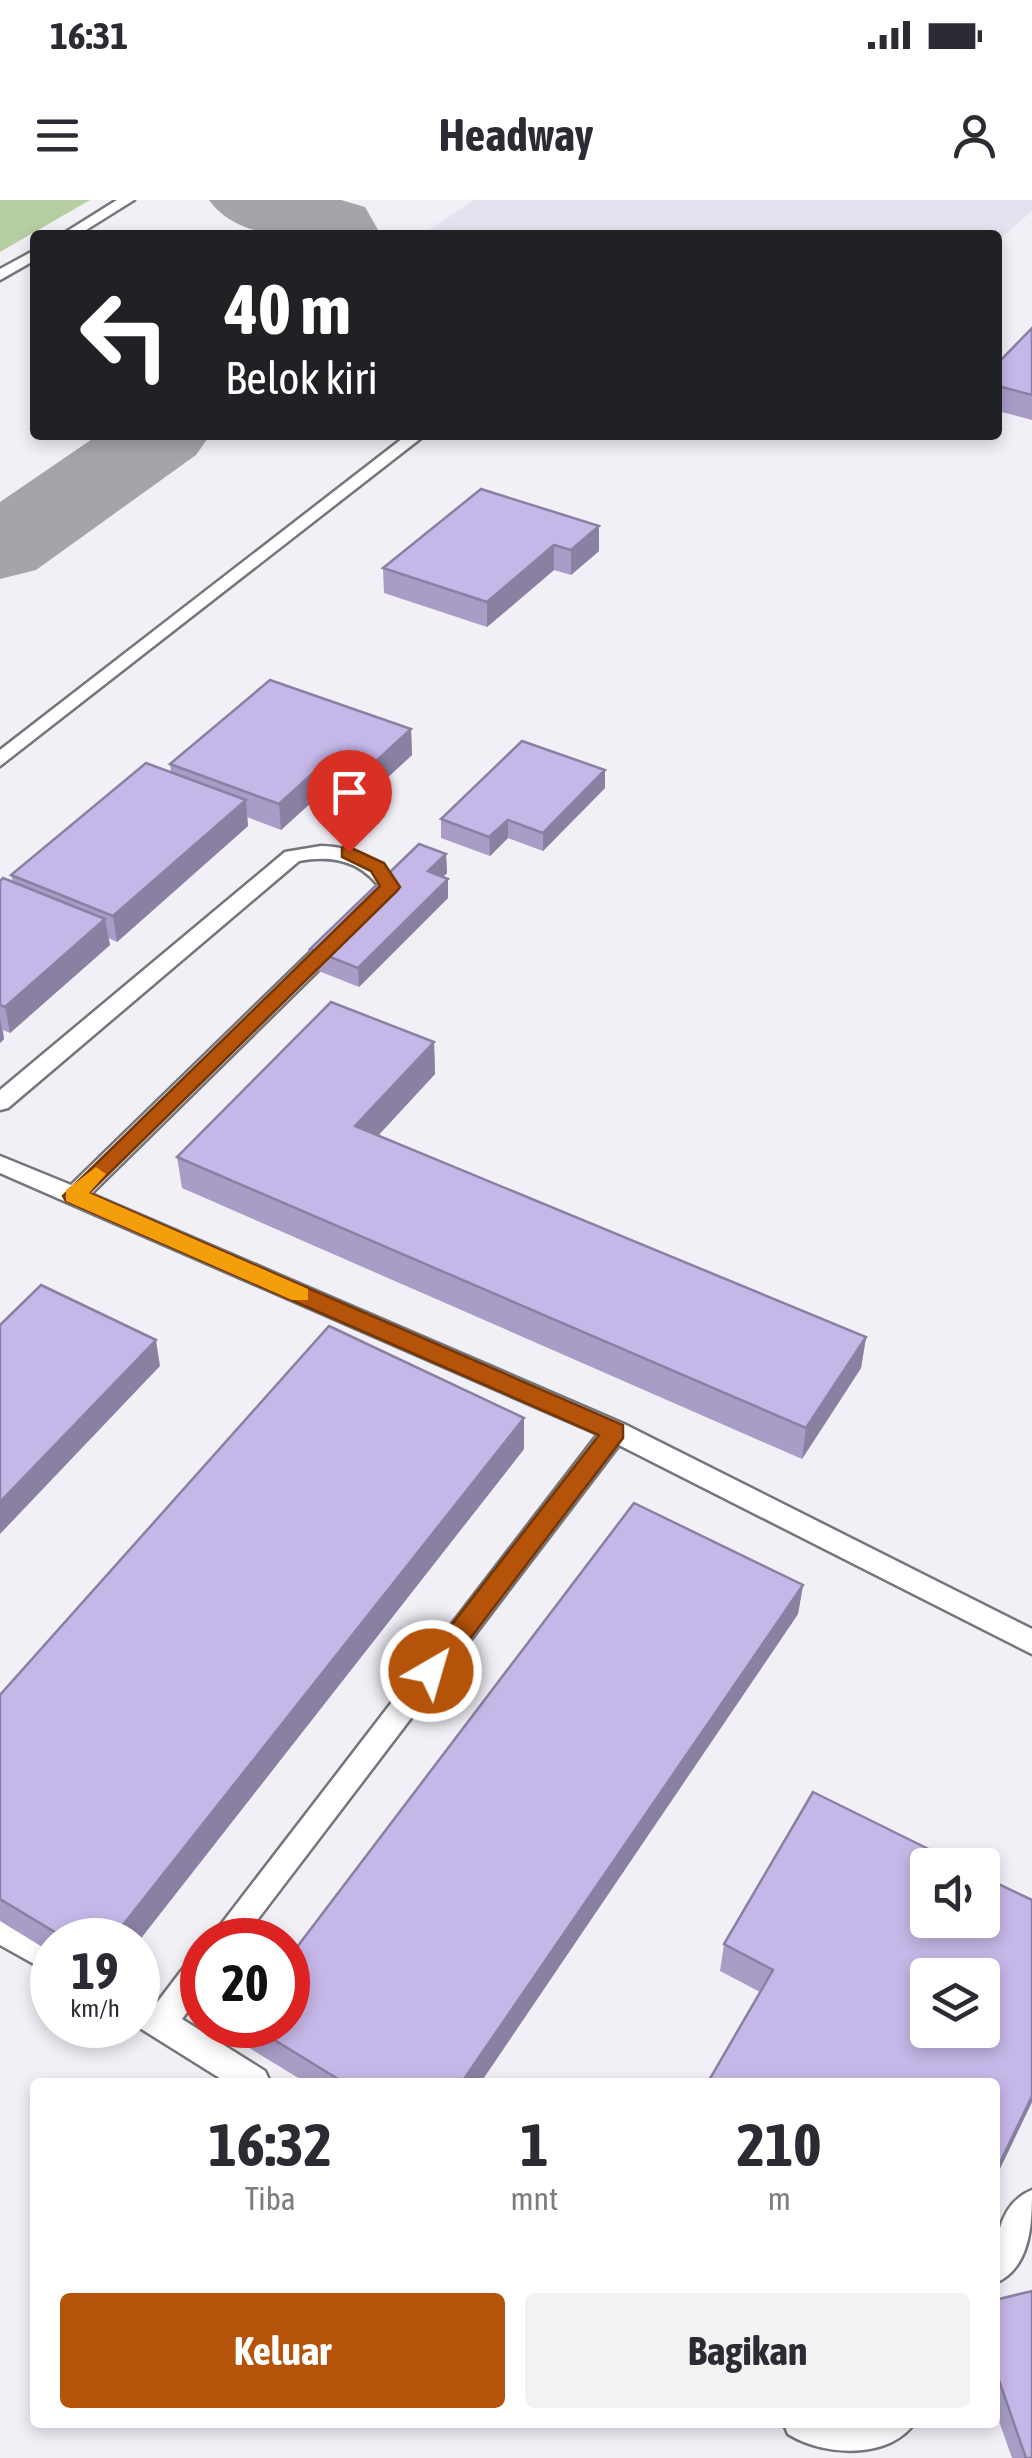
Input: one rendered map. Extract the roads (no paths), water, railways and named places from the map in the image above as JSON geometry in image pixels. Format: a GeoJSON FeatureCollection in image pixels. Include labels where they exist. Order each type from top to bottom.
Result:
{"type":"FeatureCollection","features":[{"type":"Feature","properties":{"kind":"lane"},"geometry":{"type":"LineString","coordinates":[[76,230],[127,200]]}},
{"type":"Feature","properties":{"kind":"lane"},"geometry":{"type":"LineString","coordinates":[[0,275],[30,257]]}},
{"type":"Feature","properties":{"kind":"lane"},"geometry":{"type":"LineString","coordinates":[[0,760],[411,440]]}},
{"type":"Feature","properties":{"kind":"lane"},"geometry":{"type":"LineString","coordinates":[[0,1102],[292,856],[318,850],[349,852],[377,867],[390,887],[74,1196]]}},
{"type":"Feature","properties":{"kind":"lane"},"geometry":{"type":"LineString","coordinates":[[0,1164],[614,1432],[1032,1642]]}},
{"type":"Feature","properties":{"kind":"lane"},"geometry":{"type":"LineString","coordinates":[[241,1918],[614,1432]]}},
{"type":"Feature","properties":{"kind":"lane"},"geometry":{"type":"LineString","coordinates":[[0,1929],[30,1947]]}},
{"type":"Feature","properties":{"kind":"lane"},"geometry":{"type":"LineString","coordinates":[[160,2007],[180,1988]]}},
{"type":"Feature","properties":{"kind":"lane"},"geometry":{"type":"LineString","coordinates":[[160,2024],[248,2078]]}},
{"type":"Feature","properties":{"kind":"lane"},"geometry":{"type":"LineString","coordinates":[[1000,2258],[1032,2206]]}},
{"type":"Feature","properties":{"kind":"lane"},"geometry":{"type":"LineString","coordinates":[[809,2428],[828,2440],[853,2446],[874,2443],[891,2428]]}}]}
